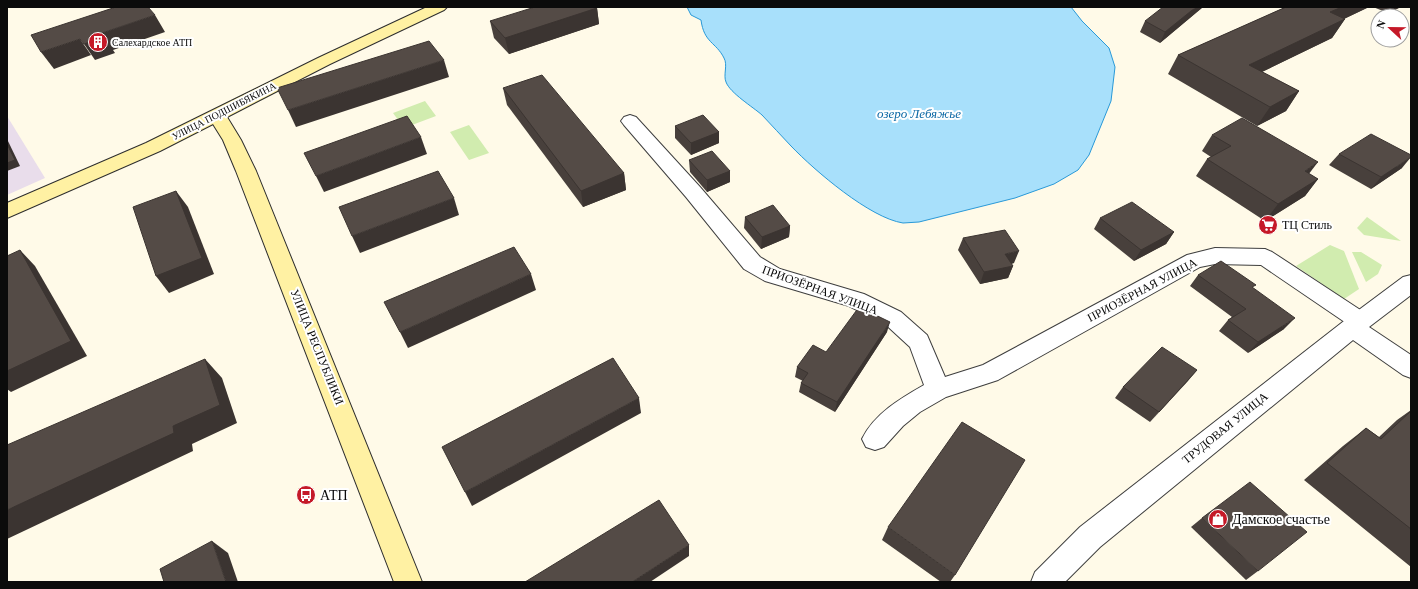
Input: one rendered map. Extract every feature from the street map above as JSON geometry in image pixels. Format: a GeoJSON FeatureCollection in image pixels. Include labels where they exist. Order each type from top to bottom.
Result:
{"type":"FeatureCollection","features":[{"type":"Feature","properties":{"kind":"main road","name":"УЛИЦА ПОДШИБЯКИНА"},"geometry":{"type":"LineString","coordinates":[[7,211],[153,146],[324,61],[439,7]]}},
{"type":"Feature","properties":{"kind":"main road","name":"УЛИЦА РЕСПУБЛИКИ"},"geometry":{"type":"LineString","coordinates":[[217,115],[232,140],[246,171],[348,426],[408,582]]}},
{"type":"Feature","properties":{"kind":"street","name":"ПРИОЗЁРНАЯ УЛИЦА"},"geometry":{"type":"LineString","coordinates":[[630,121],[693,192],[752,263],[773,275],[856,300],[893,318],[919,342],[938,389]]}},
{"type":"Feature","properties":{"kind":"street","name":"ПРИОЗЁРНАЯ УЛИЦА"},"geometry":{"type":"LineString","coordinates":[[875,439],[894,418],[911,405],[938,389],[990,372],[1194,261],[1215,256],[1265,257],[1356,324]]}},
{"type":"Feature","properties":{"kind":"street","name":"ТРУДОВАЯ УЛИЦА"},"geometry":{"type":"LineString","coordinates":[[1045,582],[1090,537],[1356,324],[1411,283]]}},
{"type":"Feature","properties":{"kind":"street"},"geometry":{"type":"LineString","coordinates":[[1356,324],[1411,368]]}},
{"type":"Feature","properties":{"kind":"shaded area"},"geometry":{"type":"Polygon","coordinates":[[[7,116],[45,178],[7,195],[7,116]]]}},
{"type":"Feature","properties":{"kind":"green space"},"geometry":{"type":"Polygon","coordinates":[[[425,101],[436,116],[404,128],[393,113],[425,101]]]}},
{"type":"Feature","properties":{"kind":"green space"},"geometry":{"type":"Polygon","coordinates":[[[469,125],[489,153],[469,160],[450,132],[469,125]]]}},
{"type":"Feature","properties":{"kind":"green space"},"geometry":{"type":"Polygon","coordinates":[[[1367,217],[1401,241],[1364,235],[1357,228],[1367,217]]]}},
{"type":"Feature","properties":{"kind":"green space"},"geometry":{"type":"Polygon","coordinates":[[[1330,245],[1344,251],[1359,289],[1344,299],[1296,266],[1330,245]]]}},
{"type":"Feature","properties":{"kind":"green space"},"geometry":{"type":"Polygon","coordinates":[[[1352,252],[1361,252],[1382,265],[1378,274],[1366,282],[1352,252]]]}},
{"type":"Feature","properties":{"kind":"water","name":"озеро Лебяжье"},"geometry":{"type":"Polygon","coordinates":[[[687,7],[1071,7],[1082,21],[1109,48],[1115,67],[1111,101],[1089,155],[1078,170],[1054,184],[1015,198],[919,222],[903,223],[890,219],[859,203],[828,180],[801,156],[762,115],[732,91],[725,79],[726,64],[724,58],[707,38],[701,20],[691,15],[687,7]]]}},
{"type":"Feature","properties":{"kind":"building"},"geometry":{"type":"Polygon","coordinates":[[[116,7],[148,7],[155,15],[102,33],[104,37],[84,44],[80,39],[41,52],[31,35],[116,7]]]}},
{"type":"Feature","properties":{"kind":"building"},"geometry":{"type":"Polygon","coordinates":[[[535,7],[597,8],[505,38],[490,21],[535,7]]]}},
{"type":"Feature","properties":{"kind":"building"},"geometry":{"type":"Polygon","coordinates":[[[1163,7],[1196,7],[1165,32],[1145,21],[1163,7]]]}},
{"type":"Feature","properties":{"kind":"building"},"geometry":{"type":"Polygon","coordinates":[[[1286,7],[1342,7],[1330,12],[1345,19],[1249,65],[1299,91],[1270,107],[1178,55],[1286,7]]]}},
{"type":"Feature","properties":{"kind":"building"},"geometry":{"type":"Polygon","coordinates":[[[429,41],[444,60],[288,110],[277,88],[429,41]]]}},
{"type":"Feature","properties":{"kind":"building"},"geometry":{"type":"Polygon","coordinates":[[[542,75],[624,173],[581,191],[503,88],[542,75]]]}},
{"type":"Feature","properties":{"kind":"building"},"geometry":{"type":"Polygon","coordinates":[[[703,115],[719,132],[691,143],[675,126],[703,115]]]}},
{"type":"Feature","properties":{"kind":"building"},"geometry":{"type":"Polygon","coordinates":[[[407,116],[421,137],[316,176],[304,153],[407,116]]]}},
{"type":"Feature","properties":{"kind":"building"},"geometry":{"type":"Polygon","coordinates":[[[1242,118],[1318,162],[1305,171],[1318,179],[1278,204],[1207,159],[1231,146],[1212,135],[1242,118]]]}},
{"type":"Feature","properties":{"kind":"building"},"geometry":{"type":"Polygon","coordinates":[[[1371,134],[1411,155],[1411,157],[1381,177],[1339,154],[1371,134]]]}},
{"type":"Feature","properties":{"kind":"building"},"geometry":{"type":"Polygon","coordinates":[[[7,144],[15,160],[7,163],[7,144]]]}},
{"type":"Feature","properties":{"kind":"building"},"geometry":{"type":"Polygon","coordinates":[[[712,151],[730,171],[707,180],[689,160],[712,151]]]}},
{"type":"Feature","properties":{"kind":"building"},"geometry":{"type":"Polygon","coordinates":[[[438,171],[454,198],[352,236],[339,207],[438,171]]]}},
{"type":"Feature","properties":{"kind":"building"},"geometry":{"type":"Polygon","coordinates":[[[176,191],[202,258],[156,276],[133,207],[176,191]]]}},
{"type":"Feature","properties":{"kind":"building"},"geometry":{"type":"Polygon","coordinates":[[[1132,202],[1174,232],[1141,250],[1100,218],[1132,202]]]}},
{"type":"Feature","properties":{"kind":"building"},"geometry":{"type":"Polygon","coordinates":[[[773,205],[790,226],[762,237],[745,217],[773,205]]]}},
{"type":"Feature","properties":{"kind":"building"},"geometry":{"type":"Polygon","coordinates":[[[1005,230],[1019,251],[1005,254],[1013,266],[984,272],[963,238],[1005,230]]]}},
{"type":"Feature","properties":{"kind":"building"},"geometry":{"type":"Polygon","coordinates":[[[514,247],[531,274],[400,332],[384,302],[514,247]]]}},
{"type":"Feature","properties":{"kind":"building"},"geometry":{"type":"Polygon","coordinates":[[[20,250],[71,341],[7,371],[7,256],[20,250]]]}},
{"type":"Feature","properties":{"kind":"building"},"geometry":{"type":"Polygon","coordinates":[[[1221,261],[1256,285],[1252,287],[1295,318],[1258,342],[1228,320],[1246,309],[1198,275],[1221,261]]]}},
{"type":"Feature","properties":{"kind":"building"},"geometry":{"type":"Polygon","coordinates":[[[859,307],[890,322],[837,402],[801,383],[808,373],[797,367],[813,345],[826,352],[859,307]]]}},
{"type":"Feature","properties":{"kind":"building"},"geometry":{"type":"Polygon","coordinates":[[[1162,347],[1197,370],[1159,412],[1123,387],[1162,347]]]}},
{"type":"Feature","properties":{"kind":"building"},"geometry":{"type":"Polygon","coordinates":[[[613,358],[639,398],[465,492],[442,447],[613,358]]]}},
{"type":"Feature","properties":{"kind":"building"},"geometry":{"type":"Polygon","coordinates":[[[205,359],[220,405],[173,426],[174,433],[7,510],[7,445],[205,359]]]}},
{"type":"Feature","properties":{"kind":"building"},"geometry":{"type":"Polygon","coordinates":[[[1411,411],[1411,529],[1327,463],[1366,428],[1381,439],[1411,411]]]}},
{"type":"Feature","properties":{"kind":"building"},"geometry":{"type":"Polygon","coordinates":[[[962,422],[1025,460],[955,575],[888,527],[962,422]]]}},
{"type":"Feature","properties":{"kind":"building"},"geometry":{"type":"Polygon","coordinates":[[[1250,482],[1307,532],[1258,571],[1202,518],[1250,482]]]}},
{"type":"Feature","properties":{"kind":"building"},"geometry":{"type":"Polygon","coordinates":[[[659,500],[689,545],[632,582],[525,582],[659,500]]]}},
{"type":"Feature","properties":{"kind":"building"},"geometry":{"type":"Polygon","coordinates":[[[212,541],[226,582],[164,582],[160,569],[212,541]]]}},
{"type":"Feature","properties":{"kind":"place","name":"Салехардское АТП"},"geometry":{"type":"Point","coordinates":[98,42]}},
{"type":"Feature","properties":{"kind":"place","name":"ТЦ Стиль"},"geometry":{"type":"Point","coordinates":[1268,225]}},
{"type":"Feature","properties":{"kind":"place","name":"АТП"},"geometry":{"type":"Point","coordinates":[306,495]}},
{"type":"Feature","properties":{"kind":"place","name":"Дамское счастье"},"geometry":{"type":"Point","coordinates":[1218,519]}}]}
